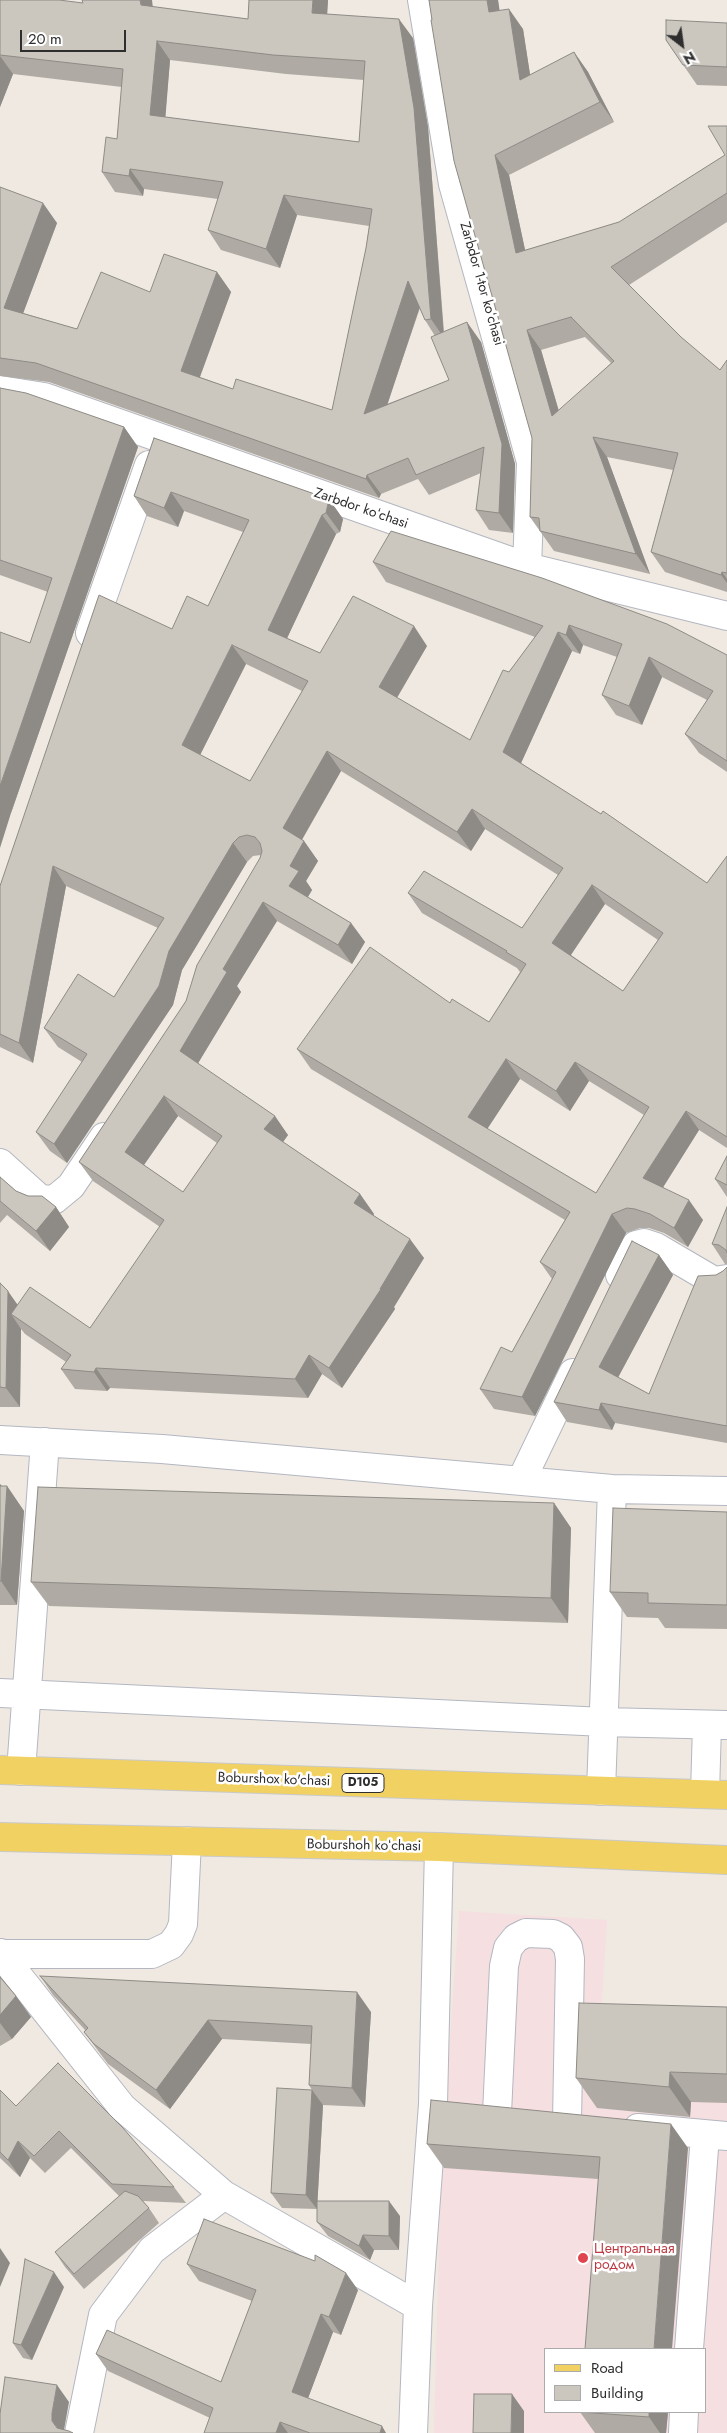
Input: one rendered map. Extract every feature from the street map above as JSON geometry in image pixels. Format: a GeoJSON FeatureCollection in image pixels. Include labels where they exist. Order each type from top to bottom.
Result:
{"type":"FeatureCollection","features":[{"type":"Feature","properties":{"kind":"main road","name":"Boburshox ko'chasi"},"geometry":{"type":"LineString","coordinates":[[11,1771],[716,1795]]}},
{"type":"Feature","properties":{"kind":"main road","name":"Boburshoh koʻchasi"},"geometry":{"type":"LineString","coordinates":[[0,1837],[440,1847],[727,1860]]}},
{"type":"Feature","properties":{"kind":"street","name":"Zarbdor 1-tor koʻchasi"},"geometry":{"type":"LineString","coordinates":[[422,0],[453,184],[531,462],[527,567]]}},
{"type":"Feature","properties":{"kind":"street","name":"Zarbdor koʻchasi"},"geometry":{"type":"LineString","coordinates":[[0,390],[44,397],[527,567],[727,616]]}},
{"type":"Feature","properties":{"kind":"street"},"geometry":{"type":"LineString","coordinates":[[81,660],[158,438]]}},
{"type":"Feature","properties":{"kind":"street"},"geometry":{"type":"LineString","coordinates":[[0,1163],[40,1198],[54,1200],[71,1186],[115,1120]]}},
{"type":"Feature","properties":{"kind":"street"},"geometry":{"type":"LineString","coordinates":[[610,1295],[636,1245],[644,1243],[714,1281],[727,1279]]}},
{"type":"Feature","properties":{"kind":"street"},"geometry":{"type":"LineString","coordinates":[[521,1481],[585,1348]]}},
{"type":"Feature","properties":{"kind":"street"},"geometry":{"type":"LineString","coordinates":[[0,1440],[162,1449],[612,1489],[727,1491]]}},
{"type":"Feature","properties":{"kind":"street"},"geometry":{"type":"LineString","coordinates":[[11,1771],[27,1694],[45,1442]]}},
{"type":"Feature","properties":{"kind":"street"},"geometry":{"type":"LineString","coordinates":[[601,1791],[612,1489]]}},
{"type":"Feature","properties":{"kind":"street"},"geometry":{"type":"LineString","coordinates":[[0,1693],[604,1722],[717,1725],[716,1795]]}},
{"type":"Feature","properties":{"kind":"street"},"geometry":{"type":"LineString","coordinates":[[0,1954],[152,1954],[171,1945],[183,1924],[187,1841]]}},
{"type":"Feature","properties":{"kind":"street"},"geometry":{"type":"LineString","coordinates":[[413,2433],[418,2306],[433,2104],[440,1847]]}},
{"type":"Feature","properties":{"kind":"street"},"geometry":{"type":"LineString","coordinates":[[526,1933],[553,1934],[561,1938],[568,1946],[570,1959],[532,2117],[504,1966],[508,1948],[516,1938],[526,1933]]}},
{"type":"Feature","properties":{"kind":"street"},"geometry":{"type":"LineString","coordinates":[[0,1954],[122,2107],[224,2195],[418,2306]]}},
{"type":"Feature","properties":{"kind":"street"},"geometry":{"type":"LineString","coordinates":[[433,2104],[532,2117],[716,2135],[689,2348]]}},
{"type":"Feature","properties":{"kind":"street"},"geometry":{"type":"LineString","coordinates":[[79,2433],[103,2315],[152,2250],[224,2195]]}},
{"type":"Feature","properties":{"kind":"street"},"geometry":{"type":"LineString","coordinates":[[682,2433],[684,2413]]}},
{"type":"Feature","properties":{"kind":"shaded area","name":"Центральная родом"},"geometry":{"type":"Polygon","coordinates":[[[459,1911],[607,1920],[600,2033],[727,2036],[727,2433],[434,2433],[441,2167],[459,1911]]]}},
{"type":"Feature","properties":{"kind":"building"},"geometry":{"type":"Polygon","coordinates":[[[0,0],[59,0],[83,3],[82,0],[140,0],[141,5],[248,19],[249,0],[313,0],[312,13],[399,19],[414,108],[431,319],[425,320],[408,281],[364,414],[449,380],[431,337],[467,322],[502,444],[499,513],[476,510],[484,447],[416,475],[408,458],[367,475],[366,479],[36,363],[0,358],[0,187],[43,203],[4,308],[77,329],[101,272],[150,292],[164,254],[217,272],[181,371],[233,389],[236,379],[332,410],[366,248],[372,209],[284,195],[266,249],[208,230],[223,182],[130,169],[129,176],[102,172],[106,137],[117,139],[123,69],[0,55],[0,0]],[[157,41],[150,115],[359,142],[365,61],[273,55],[157,41]]]}},
{"type":"Feature","properties":{"kind":"building"},"geometry":{"type":"Polygon","coordinates":[[[429,0],[487,0],[489,12],[509,9],[520,80],[574,52],[600,102],[495,155],[516,253],[619,222],[725,155],[708,126],[727,126],[727,193],[611,267],[681,337],[720,370],[727,360],[727,573],[722,572],[721,575],[651,552],[678,453],[593,437],[636,554],[540,531],[539,518],[530,517],[532,438],[454,161],[429,0]],[[571,317],[527,330],[552,416],[614,361],[571,317]]]}},
{"type":"Feature","properties":{"kind":"building"},"geometry":{"type":"Polygon","coordinates":[[[666,20],[727,23],[727,67],[683,65],[666,40],[666,20]]]}},
{"type":"Feature","properties":{"kind":"building"},"geometry":{"type":"Polygon","coordinates":[[[0,388],[26,393],[124,427],[0,786],[0,632],[30,643],[52,578],[0,560],[0,388]]]}},
{"type":"Feature","properties":{"kind":"building"},"geometry":{"type":"Polygon","coordinates":[[[154,438],[329,499],[326,513],[322,515],[268,630],[320,653],[353,596],[414,626],[379,687],[470,740],[503,670],[509,672],[543,626],[373,562],[391,531],[542,578],[667,624],[727,655],[727,761],[685,734],[713,691],[649,657],[629,706],[602,695],[622,644],[569,625],[566,635],[558,632],[503,752],[601,814],[603,811],[707,883],[727,856],[727,1137],[686,1111],[643,1178],[689,1200],[674,1228],[650,1214],[635,1209],[627,1208],[612,1214],[522,1397],[480,1389],[501,1347],[512,1352],[556,1272],[540,1262],[570,1212],[297,1049],[370,947],[450,1003],[452,999],[489,1022],[526,964],[408,893],[424,871],[522,928],[563,868],[472,809],[457,832],[327,751],[283,828],[304,841],[290,866],[299,871],[289,886],[351,923],[338,945],[263,902],[223,969],[227,972],[180,1051],[275,1116],[264,1129],[360,1194],[354,1203],[410,1239],[381,1289],[329,1368],[309,1355],[295,1379],[96,1368],[94,1372],[61,1369],[71,1355],[11,1314],[30,1287],[90,1328],[164,1220],[79,1162],[186,1001],[197,965],[260,858],[262,851],[260,843],[255,837],[247,835],[239,837],[233,843],[169,951],[159,986],[54,1144],[36,1132],[87,1054],[44,1028],[78,974],[114,997],[164,918],[53,866],[19,1043],[0,1034],[0,886],[99,595],[172,629],[187,596],[208,606],[249,520],[171,492],[164,508],[134,496],[154,438]],[[232,645],[182,745],[250,781],[308,681],[232,645]],[[592,885],[552,943],[623,991],[663,933],[592,885]],[[506,1059],[468,1117],[596,1193],[649,1107],[575,1062],[556,1091],[506,1059]],[[164,1096],[125,1152],[183,1192],[222,1136],[164,1096]]]}},
{"type":"Feature","properties":{"kind":"building"},"geometry":{"type":"Polygon","coordinates":[[[727,1156],[727,1185],[715,1179],[727,1156]]]}},
{"type":"Feature","properties":{"kind":"building"},"geometry":{"type":"Polygon","coordinates":[[[0,1177],[16,1191],[28,1196],[42,1196],[56,1207],[36,1231],[0,1201],[0,1177]]]}},
{"type":"Feature","properties":{"kind":"building"},"geometry":{"type":"Polygon","coordinates":[[[727,1207],[727,1253],[719,1245],[712,1244],[727,1207]]]}},
{"type":"Feature","properties":{"kind":"building"},"geometry":{"type":"Polygon","coordinates":[[[632,1241],[659,1255],[599,1367],[649,1394],[698,1276],[716,1275],[727,1267],[727,1426],[601,1403],[599,1410],[554,1402],[632,1241]]]}},
{"type":"Feature","properties":{"kind":"building"},"geometry":{"type":"Polygon","coordinates":[[[0,1283],[8,1291],[6,1388],[0,1387],[0,1283]]]}},
{"type":"Feature","properties":{"kind":"building"},"geometry":{"type":"Polygon","coordinates":[[[0,1486],[7,1486],[1,1581],[0,1581],[0,1486]]]}},
{"type":"Feature","properties":{"kind":"building"},"geometry":{"type":"Polygon","coordinates":[[[38,1487],[554,1503],[551,1598],[31,1582],[38,1487]]]}},
{"type":"Feature","properties":{"kind":"building"},"geometry":{"type":"Polygon","coordinates":[[[613,1508],[727,1512],[727,1605],[648,1603],[648,1593],[610,1592],[613,1508]]]}},
{"type":"Feature","properties":{"kind":"building"},"geometry":{"type":"Polygon","coordinates":[[[40,1976],[357,1992],[352,2088],[309,2085],[312,2026],[208,2020],[156,2090],[94,2044],[84,2032],[88,2028],[40,1976]]]}},
{"type":"Feature","properties":{"kind":"building"},"geometry":{"type":"Polygon","coordinates":[[[0,1977],[16,1996],[0,2015],[0,1977]]]}},
{"type":"Feature","properties":{"kind":"building"},"geometry":{"type":"Polygon","coordinates":[[[579,2003],[727,2007],[727,2074],[670,2072],[669,2087],[576,2078],[579,2003]]]}},
{"type":"Feature","properties":{"kind":"building"},"geometry":{"type":"Polygon","coordinates":[[[58,2063],[123,2128],[174,2187],[112,2184],[59,2131],[34,2156],[18,2141],[8,2160],[0,2152],[0,2090],[16,2106],[58,2063]]]}},
{"type":"Feature","properties":{"kind":"building"},"geometry":{"type":"Polygon","coordinates":[[[277,2088],[312,2090],[306,2195],[271,2193],[277,2088]]]}},
{"type":"Feature","properties":{"kind":"building"},"geometry":{"type":"Polygon","coordinates":[[[431,2100],[671,2124],[654,2348],[585,2348],[600,2157],[427,2144],[431,2100]]]}},
{"type":"Feature","properties":{"kind":"building"},"geometry":{"type":"Polygon","coordinates":[[[125,2191],[138,2196],[149,2208],[74,2274],[55,2252],[125,2191]]]}},
{"type":"Feature","properties":{"kind":"building"},"geometry":{"type":"Polygon","coordinates":[[[317,2201],[389,2201],[389,2236],[363,2235],[359,2246],[317,2222],[317,2201]]]}},
{"type":"Feature","properties":{"kind":"building"},"geometry":{"type":"Polygon","coordinates":[[[204,2219],[315,2261],[315,2255],[346,2273],[329,2317],[321,2314],[292,2392],[382,2426],[380,2433],[310,2433],[280,2422],[276,2433],[204,2433],[213,2408],[96,2354],[107,2330],[221,2382],[256,2290],[187,2264],[204,2219]]]}},
{"type":"Feature","properties":{"kind":"building"},"geometry":{"type":"Polygon","coordinates":[[[25,2259],[54,2272],[21,2345],[13,2343],[25,2259]]]}},
{"type":"Feature","properties":{"kind":"building"},"geometry":{"type":"Polygon","coordinates":[[[5,2377],[57,2385],[52,2421],[57,2428],[73,2433],[0,2433],[0,2414],[5,2377]]]}},
{"type":"Feature","properties":{"kind":"building"},"geometry":{"type":"Polygon","coordinates":[[[474,2394],[512,2394],[511,2433],[473,2433],[474,2394]]]}},
{"type":"Feature","properties":{"kind":"building"},"geometry":{"type":"Polygon","coordinates":[[[594,2413],[649,2413],[649,2417],[594,2413]]]}},
{"type":"Feature","properties":{"kind":"place","name":"Центральная родом"},"geometry":{"type":"Point","coordinates":[583,2258]}}]}
